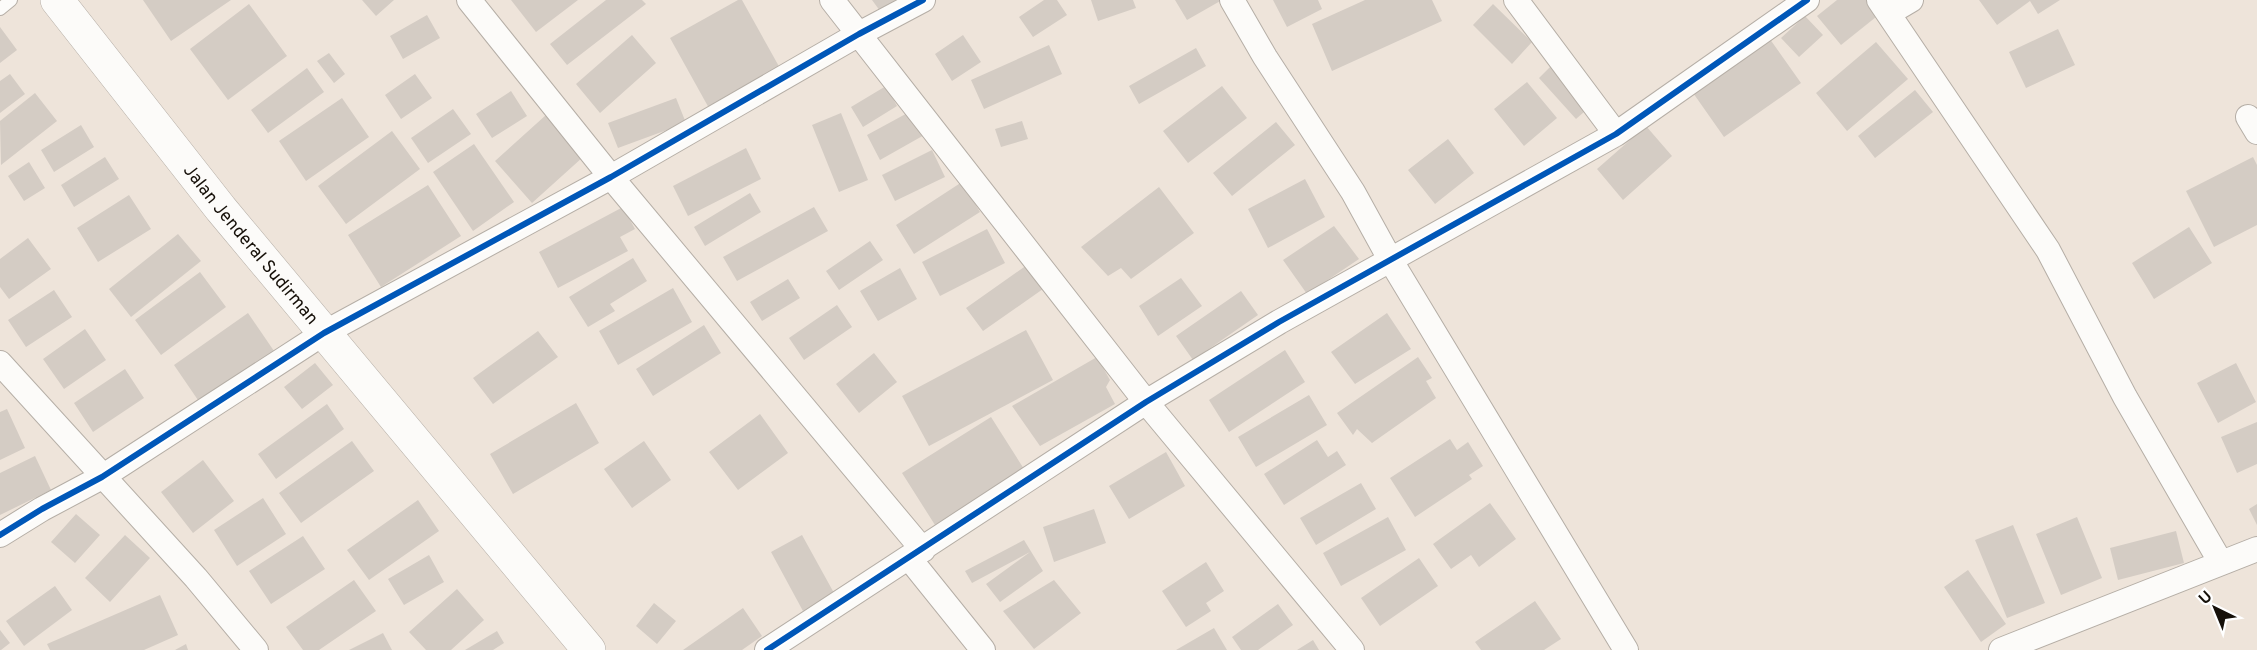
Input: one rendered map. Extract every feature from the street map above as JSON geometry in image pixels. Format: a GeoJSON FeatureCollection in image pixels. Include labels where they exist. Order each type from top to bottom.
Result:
{"type":"FeatureCollection","features":[{"type":"Feature","properties":{"kind":"highway","name":"Jalan Jenderal Sudirman"},"geometry":{"type":"LineString","coordinates":[[57,0],[159,132],[589,650]]}},
{"type":"Feature","properties":{"kind":"street"},"geometry":{"type":"LineString","coordinates":[[469,0],[916,554],[983,650]]}},
{"type":"Feature","properties":{"kind":"street"},"geometry":{"type":"LineString","coordinates":[[832,0],[1146,402],[1352,650]]}},
{"type":"Feature","properties":{"kind":"street"},"geometry":{"type":"LineString","coordinates":[[0,535],[42,509],[102,477],[324,333],[610,177],[859,34],[923,0]]}},
{"type":"Feature","properties":{"kind":"street"},"geometry":{"type":"LineString","coordinates":[[1232,0],[1265,57],[1353,192],[1391,261],[1626,650]]}},
{"type":"Feature","properties":{"kind":"street"},"geometry":{"type":"LineString","coordinates":[[1515,0],[1616,134]]}},
{"type":"Feature","properties":{"kind":"street"},"geometry":{"type":"LineString","coordinates":[[767,650],[1146,402],[1279,322],[1616,134],[1807,0]]}},
{"type":"Feature","properties":{"kind":"street"},"geometry":{"type":"LineString","coordinates":[[1911,0],[1884,6],[2048,250],[2125,397],[2221,563]]}},
{"type":"Feature","properties":{"kind":"street"},"geometry":{"type":"LineString","coordinates":[[0,363],[196,578],[256,650]]}},
{"type":"Feature","properties":{"kind":"street"},"geometry":{"type":"LineString","coordinates":[[2001,650],[2257,549]]}},
{"type":"Feature","properties":{"kind":"lane"},"geometry":{"type":"LineString","coordinates":[[0,9],[11,0]]}},
{"type":"Feature","properties":{"kind":"building"},"geometry":{"type":"Polygon","coordinates":[[[143,0],[231,0],[171,41],[143,0]]]}},
{"type":"Feature","properties":{"kind":"building"},"geometry":{"type":"Polygon","coordinates":[[[362,0],[394,0],[376,16],[362,0]]]}},
{"type":"Feature","properties":{"kind":"building"},"geometry":{"type":"Polygon","coordinates":[[[511,0],[578,0],[536,32],[511,0]]]}},
{"type":"Feature","properties":{"kind":"building"},"geometry":{"type":"Polygon","coordinates":[[[606,0],[642,0],[646,4],[567,65],[550,44],[606,0]]]}},
{"type":"Feature","properties":{"kind":"building"},"geometry":{"type":"Polygon","coordinates":[[[738,0],[742,0],[781,70],[710,110],[670,38],[738,0]]]}},
{"type":"Feature","properties":{"kind":"building"},"geometry":{"type":"Polygon","coordinates":[[[872,0],[905,0],[883,15],[872,0]]]}},
{"type":"Feature","properties":{"kind":"building"},"geometry":{"type":"Polygon","coordinates":[[[1044,0],[1057,0],[1067,15],[1033,37],[1019,17],[1044,0]]]}},
{"type":"Feature","properties":{"kind":"building"},"geometry":{"type":"Polygon","coordinates":[[[1091,0],[1133,0],[1136,8],[1098,21],[1091,0]]]}},
{"type":"Feature","properties":{"kind":"building"},"geometry":{"type":"Polygon","coordinates":[[[1175,0],[1222,0],[1187,20],[1175,0]]]}},
{"type":"Feature","properties":{"kind":"building"},"geometry":{"type":"Polygon","coordinates":[[[1273,0],[1318,0],[1322,9],[1287,27],[1273,0]]]}},
{"type":"Feature","properties":{"kind":"building"},"geometry":{"type":"Polygon","coordinates":[[[1365,0],[1432,0],[1442,21],[1332,71],[1312,24],[1365,0]]]}},
{"type":"Feature","properties":{"kind":"building"},"geometry":{"type":"Polygon","coordinates":[[[1837,0],[1870,0],[1881,13],[1841,45],[1817,16],[1837,0]]]}},
{"type":"Feature","properties":{"kind":"building"},"geometry":{"type":"Polygon","coordinates":[[[1979,0],[2060,0],[2038,14],[2030,1],[1997,25],[1979,0]]]}},
{"type":"Feature","properties":{"kind":"building"},"geometry":{"type":"Polygon","coordinates":[[[249,4],[287,56],[228,100],[190,49],[249,4]]]}},
{"type":"Feature","properties":{"kind":"building"},"geometry":{"type":"Polygon","coordinates":[[[1493,4],[1532,42],[1512,64],[1473,25],[1493,4]]]}},
{"type":"Feature","properties":{"kind":"building"},"geometry":{"type":"Polygon","coordinates":[[[427,15],[440,38],[403,59],[390,36],[427,15]]]}},
{"type":"Feature","properties":{"kind":"building"},"geometry":{"type":"Polygon","coordinates":[[[1805,16],[1823,35],[1799,57],[1781,38],[1805,16]]]}},
{"type":"Feature","properties":{"kind":"building"},"geometry":{"type":"Polygon","coordinates":[[[0,27],[17,50],[0,63],[0,27]]]}},
{"type":"Feature","properties":{"kind":"building"},"geometry":{"type":"Polygon","coordinates":[[[2058,29],[2075,65],[2026,88],[2009,52],[2058,29]]]}},
{"type":"Feature","properties":{"kind":"building"},"geometry":{"type":"Polygon","coordinates":[[[632,35],[656,63],[600,113],[576,84],[632,35]]]}},
{"type":"Feature","properties":{"kind":"building"},"geometry":{"type":"Polygon","coordinates":[[[963,35],[981,62],[952,81],[935,54],[963,35]]]}},
{"type":"Feature","properties":{"kind":"building"},"geometry":{"type":"Polygon","coordinates":[[[1767,35],[1801,83],[1724,137],[1691,90],[1767,35]]]}},
{"type":"Feature","properties":{"kind":"building"},"geometry":{"type":"Polygon","coordinates":[[[1876,42],[1908,79],[1847,131],[1816,93],[1876,42]]]}},
{"type":"Feature","properties":{"kind":"building"},"geometry":{"type":"Polygon","coordinates":[[[1049,45],[1062,74],[984,109],[971,80],[1049,45]]]}},
{"type":"Feature","properties":{"kind":"building"},"geometry":{"type":"Polygon","coordinates":[[[1196,48],[1206,66],[1139,104],[1129,86],[1196,48]]]}},
{"type":"Feature","properties":{"kind":"building"},"geometry":{"type":"Polygon","coordinates":[[[329,53],[345,74],[334,83],[317,61],[329,53]]]}},
{"type":"Feature","properties":{"kind":"building"},"geometry":{"type":"Polygon","coordinates":[[[1554,63],[1592,105],[1576,119],[1539,78],[1554,63]]]}},
{"type":"Feature","properties":{"kind":"building"},"geometry":{"type":"Polygon","coordinates":[[[307,68],[324,92],[268,133],[251,110],[307,68]]]}},
{"type":"Feature","properties":{"kind":"building"},"geometry":{"type":"Polygon","coordinates":[[[10,74],[25,94],[0,113],[0,81],[10,74]]]}},
{"type":"Feature","properties":{"kind":"building"},"geometry":{"type":"Polygon","coordinates":[[[415,74],[432,98],[401,119],[385,95],[415,74]]]}},
{"type":"Feature","properties":{"kind":"building"},"geometry":{"type":"Polygon","coordinates":[[[1527,82],[1557,118],[1524,146],[1494,109],[1527,82]]]}},
{"type":"Feature","properties":{"kind":"building"},"geometry":{"type":"Polygon","coordinates":[[[886,86],[897,106],[863,127],[851,107],[886,86]]]}},
{"type":"Feature","properties":{"kind":"building"},"geometry":{"type":"Polygon","coordinates":[[[1222,86],[1247,118],[1188,163],[1163,131],[1222,86]]]}},
{"type":"Feature","properties":{"kind":"building"},"geometry":{"type":"Polygon","coordinates":[[[1915,90],[1933,112],[1875,158],[1858,136],[1915,90]]]}},
{"type":"Feature","properties":{"kind":"building"},"geometry":{"type":"Polygon","coordinates":[[[511,91],[527,116],[492,138],[476,114],[511,91]]]}},
{"type":"Feature","properties":{"kind":"building"},"geometry":{"type":"Polygon","coordinates":[[[35,93],[57,121],[1,165],[0,121],[35,93]]]}},
{"type":"Feature","properties":{"kind":"building"},"geometry":{"type":"Polygon","coordinates":[[[342,98],[369,137],[306,181],[279,141],[342,98]]]}},
{"type":"Feature","properties":{"kind":"building"},"geometry":{"type":"Polygon","coordinates":[[[676,98],[686,123],[618,148],[608,123],[676,98]]]}},
{"type":"Feature","properties":{"kind":"building"},"geometry":{"type":"Polygon","coordinates":[[[453,109],[471,134],[428,163],[411,138],[453,109]]]}},
{"type":"Feature","properties":{"kind":"building"},"geometry":{"type":"Polygon","coordinates":[[[913,110],[926,134],[880,160],[867,135],[913,110]]]}},
{"type":"Feature","properties":{"kind":"building"},"geometry":{"type":"Polygon","coordinates":[[[841,113],[868,180],[839,192],[812,125],[841,113]]]}},
{"type":"Feature","properties":{"kind":"building"},"geometry":{"type":"Polygon","coordinates":[[[546,115],[583,157],[532,203],[495,161],[546,115]]]}},
{"type":"Feature","properties":{"kind":"building"},"geometry":{"type":"Polygon","coordinates":[[[1022,121],[1028,139],[1001,147],[995,129],[1022,121]]]}},
{"type":"Feature","properties":{"kind":"building"},"geometry":{"type":"Polygon","coordinates":[[[1276,122],[1295,145],[1232,196],[1213,173],[1276,122]]]}},
{"type":"Feature","properties":{"kind":"building"},"geometry":{"type":"Polygon","coordinates":[[[81,125],[94,147],[54,172],[41,150],[81,125]]]}},
{"type":"Feature","properties":{"kind":"building"},"geometry":{"type":"Polygon","coordinates":[[[1646,126],[1672,156],[1623,200],[1597,169],[1646,126]]]}},
{"type":"Feature","properties":{"kind":"building"},"geometry":{"type":"Polygon","coordinates":[[[392,131],[420,169],[346,224],[318,186],[392,131]]]}},
{"type":"Feature","properties":{"kind":"building"},"geometry":{"type":"Polygon","coordinates":[[[1448,139],[1474,173],[1435,204],[1408,170],[1448,139]]]}},
{"type":"Feature","properties":{"kind":"building"},"geometry":{"type":"Polygon","coordinates":[[[474,144],[514,202],[473,231],[433,172],[474,144]]]}},
{"type":"Feature","properties":{"kind":"building"},"geometry":{"type":"Polygon","coordinates":[[[746,148],[761,179],[688,216],[673,186],[746,148]]]}},
{"type":"Feature","properties":{"kind":"building"},"geometry":{"type":"Polygon","coordinates":[[[932,150],[945,177],[895,201],[882,175],[932,150]]]}},
{"type":"Feature","properties":{"kind":"building"},"geometry":{"type":"Polygon","coordinates":[[[105,157],[119,179],[74,207],[61,185],[105,157]]]}},
{"type":"Feature","properties":{"kind":"building"},"geometry":{"type":"Polygon","coordinates":[[[2253,157],[2257,165],[2257,225],[2214,247],[2186,191],[2253,157]]]}},
{"type":"Feature","properties":{"kind":"building"},"geometry":{"type":"Polygon","coordinates":[[[29,162],[45,188],[24,201],[8,176],[29,162]]]}},
{"type":"Feature","properties":{"kind":"building"},"geometry":{"type":"Polygon","coordinates":[[[1305,179],[1325,217],[1268,248],[1248,209],[1305,179]]]}},
{"type":"Feature","properties":{"kind":"building"},"geometry":{"type":"Polygon","coordinates":[[[962,182],[980,212],[914,254],[896,225],[962,182]]]}},
{"type":"Feature","properties":{"kind":"building"},"geometry":{"type":"Polygon","coordinates":[[[428,185],[461,236],[381,287],[348,235],[428,185]]]}},
{"type":"Feature","properties":{"kind":"building"},"geometry":{"type":"Polygon","coordinates":[[[1159,187],[1194,233],[1131,279],[1121,268],[1108,276],[1081,247],[1159,187]]]}},
{"type":"Feature","properties":{"kind":"building"},"geometry":{"type":"Polygon","coordinates":[[[750,193],[761,212],[705,246],[694,227],[750,193]]]}},
{"type":"Feature","properties":{"kind":"building"},"geometry":{"type":"Polygon","coordinates":[[[129,195],[151,229],[98,262],[77,228],[129,195]]]}},
{"type":"Feature","properties":{"kind":"building"},"geometry":{"type":"Polygon","coordinates":[[[623,207],[635,229],[620,237],[628,251],[558,288],[539,252],[623,207]]]}},
{"type":"Feature","properties":{"kind":"building"},"geometry":{"type":"Polygon","coordinates":[[[814,207],[828,231],[737,281],[723,257],[814,207]]]}},
{"type":"Feature","properties":{"kind":"building"},"geometry":{"type":"Polygon","coordinates":[[[1334,226],[1359,259],[1307,294],[1283,260],[1334,226]]]}},
{"type":"Feature","properties":{"kind":"building"},"geometry":{"type":"Polygon","coordinates":[[[2189,227],[2212,263],[2154,299],[2132,263],[2189,227]]]}},
{"type":"Feature","properties":{"kind":"building"},"geometry":{"type":"Polygon","coordinates":[[[987,229],[1005,263],[940,296],[922,262],[987,229]]]}},
{"type":"Feature","properties":{"kind":"building"},"geometry":{"type":"Polygon","coordinates":[[[178,234],[201,261],[131,317],[109,289],[178,234]]]}},
{"type":"Feature","properties":{"kind":"building"},"geometry":{"type":"Polygon","coordinates":[[[28,238],[51,269],[9,299],[0,287],[0,259],[28,238]]]}},
{"type":"Feature","properties":{"kind":"building"},"geometry":{"type":"Polygon","coordinates":[[[870,241],[883,260],[839,290],[826,271],[870,241]]]}},
{"type":"Feature","properties":{"kind":"building"},"geometry":{"type":"Polygon","coordinates":[[[633,258],[647,281],[610,304],[615,311],[588,327],[569,297],[633,258]]]}},
{"type":"Feature","properties":{"kind":"building"},"geometry":{"type":"Polygon","coordinates":[[[1027,265],[1043,289],[983,331],[966,308],[1027,265]]]}},
{"type":"Feature","properties":{"kind":"building"},"geometry":{"type":"Polygon","coordinates":[[[900,268],[917,299],[878,321],[860,291],[900,268]]]}},
{"type":"Feature","properties":{"kind":"building"},"geometry":{"type":"Polygon","coordinates":[[[200,272],[226,307],[161,355],[135,320],[200,272]]]}},
{"type":"Feature","properties":{"kind":"building"},"geometry":{"type":"Polygon","coordinates":[[[1181,278],[1202,306],[1158,336],[1139,306],[1181,278]]]}},
{"type":"Feature","properties":{"kind":"building"},"geometry":{"type":"Polygon","coordinates":[[[788,279],[800,298],[762,321],[750,302],[788,279]]]}},
{"type":"Feature","properties":{"kind":"building"},"geometry":{"type":"Polygon","coordinates":[[[673,288],[692,322],[618,365],[599,331],[673,288]]]}},
{"type":"Feature","properties":{"kind":"building"},"geometry":{"type":"Polygon","coordinates":[[[54,290],[72,317],[26,347],[8,320],[54,290]]]}},
{"type":"Feature","properties":{"kind":"building"},"geometry":{"type":"Polygon","coordinates":[[[1241,291],[1258,315],[1193,360],[1176,336],[1241,291]]]}},
{"type":"Feature","properties":{"kind":"building"},"geometry":{"type":"Polygon","coordinates":[[[837,305],[852,327],[804,360],[789,338],[837,305]]]}},
{"type":"Feature","properties":{"kind":"building"},"geometry":{"type":"Polygon","coordinates":[[[248,313],[274,351],[200,403],[174,365],[248,313]]]}},
{"type":"Feature","properties":{"kind":"building"},"geometry":{"type":"Polygon","coordinates":[[[1387,313],[1411,349],[1355,384],[1331,352],[1387,313]]]}},
{"type":"Feature","properties":{"kind":"building"},"geometry":{"type":"Polygon","coordinates":[[[704,325],[721,353],[653,396],[636,369],[704,325]]]}},
{"type":"Feature","properties":{"kind":"building"},"geometry":{"type":"Polygon","coordinates":[[[85,329],[106,360],[64,389],[43,359],[85,329]]]}},
{"type":"Feature","properties":{"kind":"building"},"geometry":{"type":"Polygon","coordinates":[[[1026,330],[1053,380],[929,446],[902,396],[1026,330]]]}},
{"type":"Feature","properties":{"kind":"building"},"geometry":{"type":"Polygon","coordinates":[[[538,331],[558,357],[493,404],[473,378],[538,331]]]}},
{"type":"Feature","properties":{"kind":"building"},"geometry":{"type":"Polygon","coordinates":[[[1285,350],[1305,382],[1229,432],[1209,400],[1285,350]]]}},
{"type":"Feature","properties":{"kind":"building"},"geometry":{"type":"Polygon","coordinates":[[[874,353],[897,382],[859,413],[836,384],[874,353]]]}},
{"type":"Feature","properties":{"kind":"building"},"geometry":{"type":"Polygon","coordinates":[[[1097,357],[1110,380],[1106,387],[1115,404],[1040,446],[1012,406],[1097,357]]]}},
{"type":"Feature","properties":{"kind":"building"},"geometry":{"type":"Polygon","coordinates":[[[1418,357],[1432,378],[1426,381],[1436,398],[1372,443],[1357,429],[1353,435],[1337,413],[1418,357]]]}},
{"type":"Feature","properties":{"kind":"building"},"geometry":{"type":"Polygon","coordinates":[[[315,363],[333,385],[302,409],[284,387],[315,363]]]}},
{"type":"Feature","properties":{"kind":"building"},"geometry":{"type":"Polygon","coordinates":[[[2236,363],[2256,402],[2218,423],[2197,383],[2236,363]]]}},
{"type":"Feature","properties":{"kind":"building"},"geometry":{"type":"Polygon","coordinates":[[[125,369],[144,398],[93,432],[74,403],[125,369]]]}},
{"type":"Feature","properties":{"kind":"building"},"geometry":{"type":"Polygon","coordinates":[[[1309,395],[1327,425],[1256,467],[1238,437],[1309,395]]]}},
{"type":"Feature","properties":{"kind":"building"},"geometry":{"type":"Polygon","coordinates":[[[576,403],[599,443],[513,494],[490,454],[576,403]]]}},
{"type":"Feature","properties":{"kind":"building"},"geometry":{"type":"Polygon","coordinates":[[[327,404],[344,429],[276,479],[258,454],[327,404]]]}},
{"type":"Feature","properties":{"kind":"building"},"geometry":{"type":"Polygon","coordinates":[[[7,409],[25,448],[0,460],[0,412],[7,409]]]}},
{"type":"Feature","properties":{"kind":"building"},"geometry":{"type":"Polygon","coordinates":[[[760,414],[788,453],[738,490],[709,452],[760,414]]]}},
{"type":"Feature","properties":{"kind":"building"},"geometry":{"type":"Polygon","coordinates":[[[991,417],[1024,469],[935,525],[902,473],[991,417]]]}},
{"type":"Feature","properties":{"kind":"building"},"geometry":{"type":"Polygon","coordinates":[[[2257,422],[2257,464],[2237,473],[2221,437],[2257,422]]]}},
{"type":"Feature","properties":{"kind":"building"},"geometry":{"type":"Polygon","coordinates":[[[1450,439],[1457,450],[1468,442],[1483,466],[1469,475],[1472,479],[1415,517],[1390,478],[1450,439]]]}},
{"type":"Feature","properties":{"kind":"building"},"geometry":{"type":"Polygon","coordinates":[[[1317,440],[1328,457],[1337,451],[1346,465],[1284,505],[1264,474],[1317,440]]]}},
{"type":"Feature","properties":{"kind":"building"},"geometry":{"type":"Polygon","coordinates":[[[352,441],[374,471],[301,523],[279,493],[352,441]]]}},
{"type":"Feature","properties":{"kind":"building"},"geometry":{"type":"Polygon","coordinates":[[[644,441],[671,480],[632,508],[604,469],[644,441]]]}},
{"type":"Feature","properties":{"kind":"building"},"geometry":{"type":"Polygon","coordinates":[[[1166,452],[1185,486],[1129,519],[1109,486],[1166,452]]]}},
{"type":"Feature","properties":{"kind":"building"},"geometry":{"type":"Polygon","coordinates":[[[35,456],[51,490],[0,515],[0,473],[35,456]]]}},
{"type":"Feature","properties":{"kind":"building"},"geometry":{"type":"Polygon","coordinates":[[[203,460],[234,501],[193,533],[161,492],[203,460]]]}},
{"type":"Feature","properties":{"kind":"building"},"geometry":{"type":"Polygon","coordinates":[[[1361,483],[1376,509],[1316,545],[1300,518],[1361,483]]]}},
{"type":"Feature","properties":{"kind":"building"},"geometry":{"type":"Polygon","coordinates":[[[263,498],[286,534],[237,566],[214,530],[263,498]]]}},
{"type":"Feature","properties":{"kind":"building"},"geometry":{"type":"Polygon","coordinates":[[[418,500],[439,531],[369,580],[347,550],[418,500]]]}},
{"type":"Feature","properties":{"kind":"building"},"geometry":{"type":"Polygon","coordinates":[[[1490,503],[1516,539],[1479,567],[1471,555],[1451,569],[1433,544],[1490,503]]]}},
{"type":"Feature","properties":{"kind":"building"},"geometry":{"type":"Polygon","coordinates":[[[2257,504],[2257,525],[2249,509],[2257,504]]]}},
{"type":"Feature","properties":{"kind":"building"},"geometry":{"type":"Polygon","coordinates":[[[1094,509],[1106,543],[1054,562],[1043,527],[1094,509]]]}},
{"type":"Feature","properties":{"kind":"building"},"geometry":{"type":"Polygon","coordinates":[[[76,514],[100,535],[75,563],[51,542],[76,514]]]}},
{"type":"Feature","properties":{"kind":"building"},"geometry":{"type":"Polygon","coordinates":[[[1388,517],[1406,550],[1341,586],[1323,553],[1388,517]]]}},
{"type":"Feature","properties":{"kind":"building"},"geometry":{"type":"Polygon","coordinates":[[[2077,517],[2102,578],[2061,595],[2036,534],[2077,517]]]}},
{"type":"Feature","properties":{"kind":"building"},"geometry":{"type":"Polygon","coordinates":[[[2013,525],[2045,603],[2007,618],[1975,540],[2013,525]]]}},
{"type":"Feature","properties":{"kind":"building"},"geometry":{"type":"Polygon","coordinates":[[[2176,531],[2184,563],[2118,580],[2110,548],[2176,531]]]}},
{"type":"Feature","properties":{"kind":"building"},"geometry":{"type":"Polygon","coordinates":[[[125,535],[150,558],[110,602],[85,578],[125,535]]]}},
{"type":"Feature","properties":{"kind":"building"},"geometry":{"type":"Polygon","coordinates":[[[802,535],[834,593],[803,611],[771,552],[802,535]]]}},
{"type":"Feature","properties":{"kind":"building"},"geometry":{"type":"Polygon","coordinates":[[[303,536],[325,569],[271,604],[249,571],[303,536]]]}},
{"type":"Feature","properties":{"kind":"building"},"geometry":{"type":"Polygon","coordinates":[[[1024,540],[1043,571],[1000,602],[986,584],[1030,552],[972,583],[965,571],[1024,540]]]}},
{"type":"Feature","properties":{"kind":"building"},"geometry":{"type":"Polygon","coordinates":[[[429,555],[444,582],[404,605],[388,579],[429,555]]]}},
{"type":"Feature","properties":{"kind":"building"},"geometry":{"type":"Polygon","coordinates":[[[1419,558],[1438,586],[1380,626],[1361,598],[1419,558]]]}},
{"type":"Feature","properties":{"kind":"building"},"geometry":{"type":"Polygon","coordinates":[[[1206,562],[1224,591],[1206,603],[1211,611],[1186,627],[1162,591],[1206,562]]]}},
{"type":"Feature","properties":{"kind":"building"},"geometry":{"type":"Polygon","coordinates":[[[1968,570],[2006,624],[1981,642],[1944,587],[1968,570]]]}},
{"type":"Feature","properties":{"kind":"building"},"geometry":{"type":"Polygon","coordinates":[[[354,580],[376,611],[319,650],[303,650],[286,627],[354,580]]]}},
{"type":"Feature","properties":{"kind":"building"},"geometry":{"type":"Polygon","coordinates":[[[1054,580],[1081,613],[1034,649],[1003,611],[1054,580]]]}},
{"type":"Feature","properties":{"kind":"building"},"geometry":{"type":"Polygon","coordinates":[[[55,586],[72,610],[24,646],[6,621],[55,586]]]}},
{"type":"Feature","properties":{"kind":"building"},"geometry":{"type":"Polygon","coordinates":[[[457,589],[484,620],[451,650],[426,650],[409,632],[457,589]]]}},
{"type":"Feature","properties":{"kind":"building"},"geometry":{"type":"Polygon","coordinates":[[[160,595],[178,635],[144,650],[50,650],[47,644],[160,595]]]}},
{"type":"Feature","properties":{"kind":"building"},"geometry":{"type":"Polygon","coordinates":[[[1535,601],[1561,639],[1544,650],[1481,650],[1475,642],[1535,601]]]}},
{"type":"Feature","properties":{"kind":"building"},"geometry":{"type":"Polygon","coordinates":[[[654,603],[676,621],[657,644],[636,626],[654,603]]]}},
{"type":"Feature","properties":{"kind":"building"},"geometry":{"type":"Polygon","coordinates":[[[1278,604],[1293,625],[1258,650],[1241,650],[1232,637],[1278,604]]]}},
{"type":"Feature","properties":{"kind":"building"},"geometry":{"type":"Polygon","coordinates":[[[743,608],[762,636],[742,650],[683,650],[743,608]]]}},
{"type":"Feature","properties":{"kind":"building"},"geometry":{"type":"Polygon","coordinates":[[[1214,628],[1227,650],[1176,650],[1214,628]]]}},
{"type":"Feature","properties":{"kind":"building"},"geometry":{"type":"Polygon","coordinates":[[[0,630],[10,643],[1,650],[0,650],[0,630]]]}},
{"type":"Feature","properties":{"kind":"building"},"geometry":{"type":"Polygon","coordinates":[[[497,631],[504,643],[493,650],[465,650],[497,631]]]}},
{"type":"Feature","properties":{"kind":"building"},"geometry":{"type":"Polygon","coordinates":[[[383,633],[392,650],[349,650],[383,633]]]}},
{"type":"Feature","properties":{"kind":"building"},"geometry":{"type":"Polygon","coordinates":[[[1313,640],[1319,650],[1297,650],[1313,640]]]}},
{"type":"Feature","properties":{"kind":"building"},"geometry":{"type":"Polygon","coordinates":[[[186,644],[188,650],[175,650],[186,644]]]}},
{"type":"Feature","properties":{"kind":"cycle path"},"geometry":{"type":"LineString","coordinates":[[0,535],[42,509],[102,477],[324,333],[611,177],[859,34],[923,0]]}},
{"type":"Feature","properties":{"kind":"cycle path"},"geometry":{"type":"LineString","coordinates":[[767,650],[1146,402],[1279,322],[1616,134],[1807,0]]}}]}
